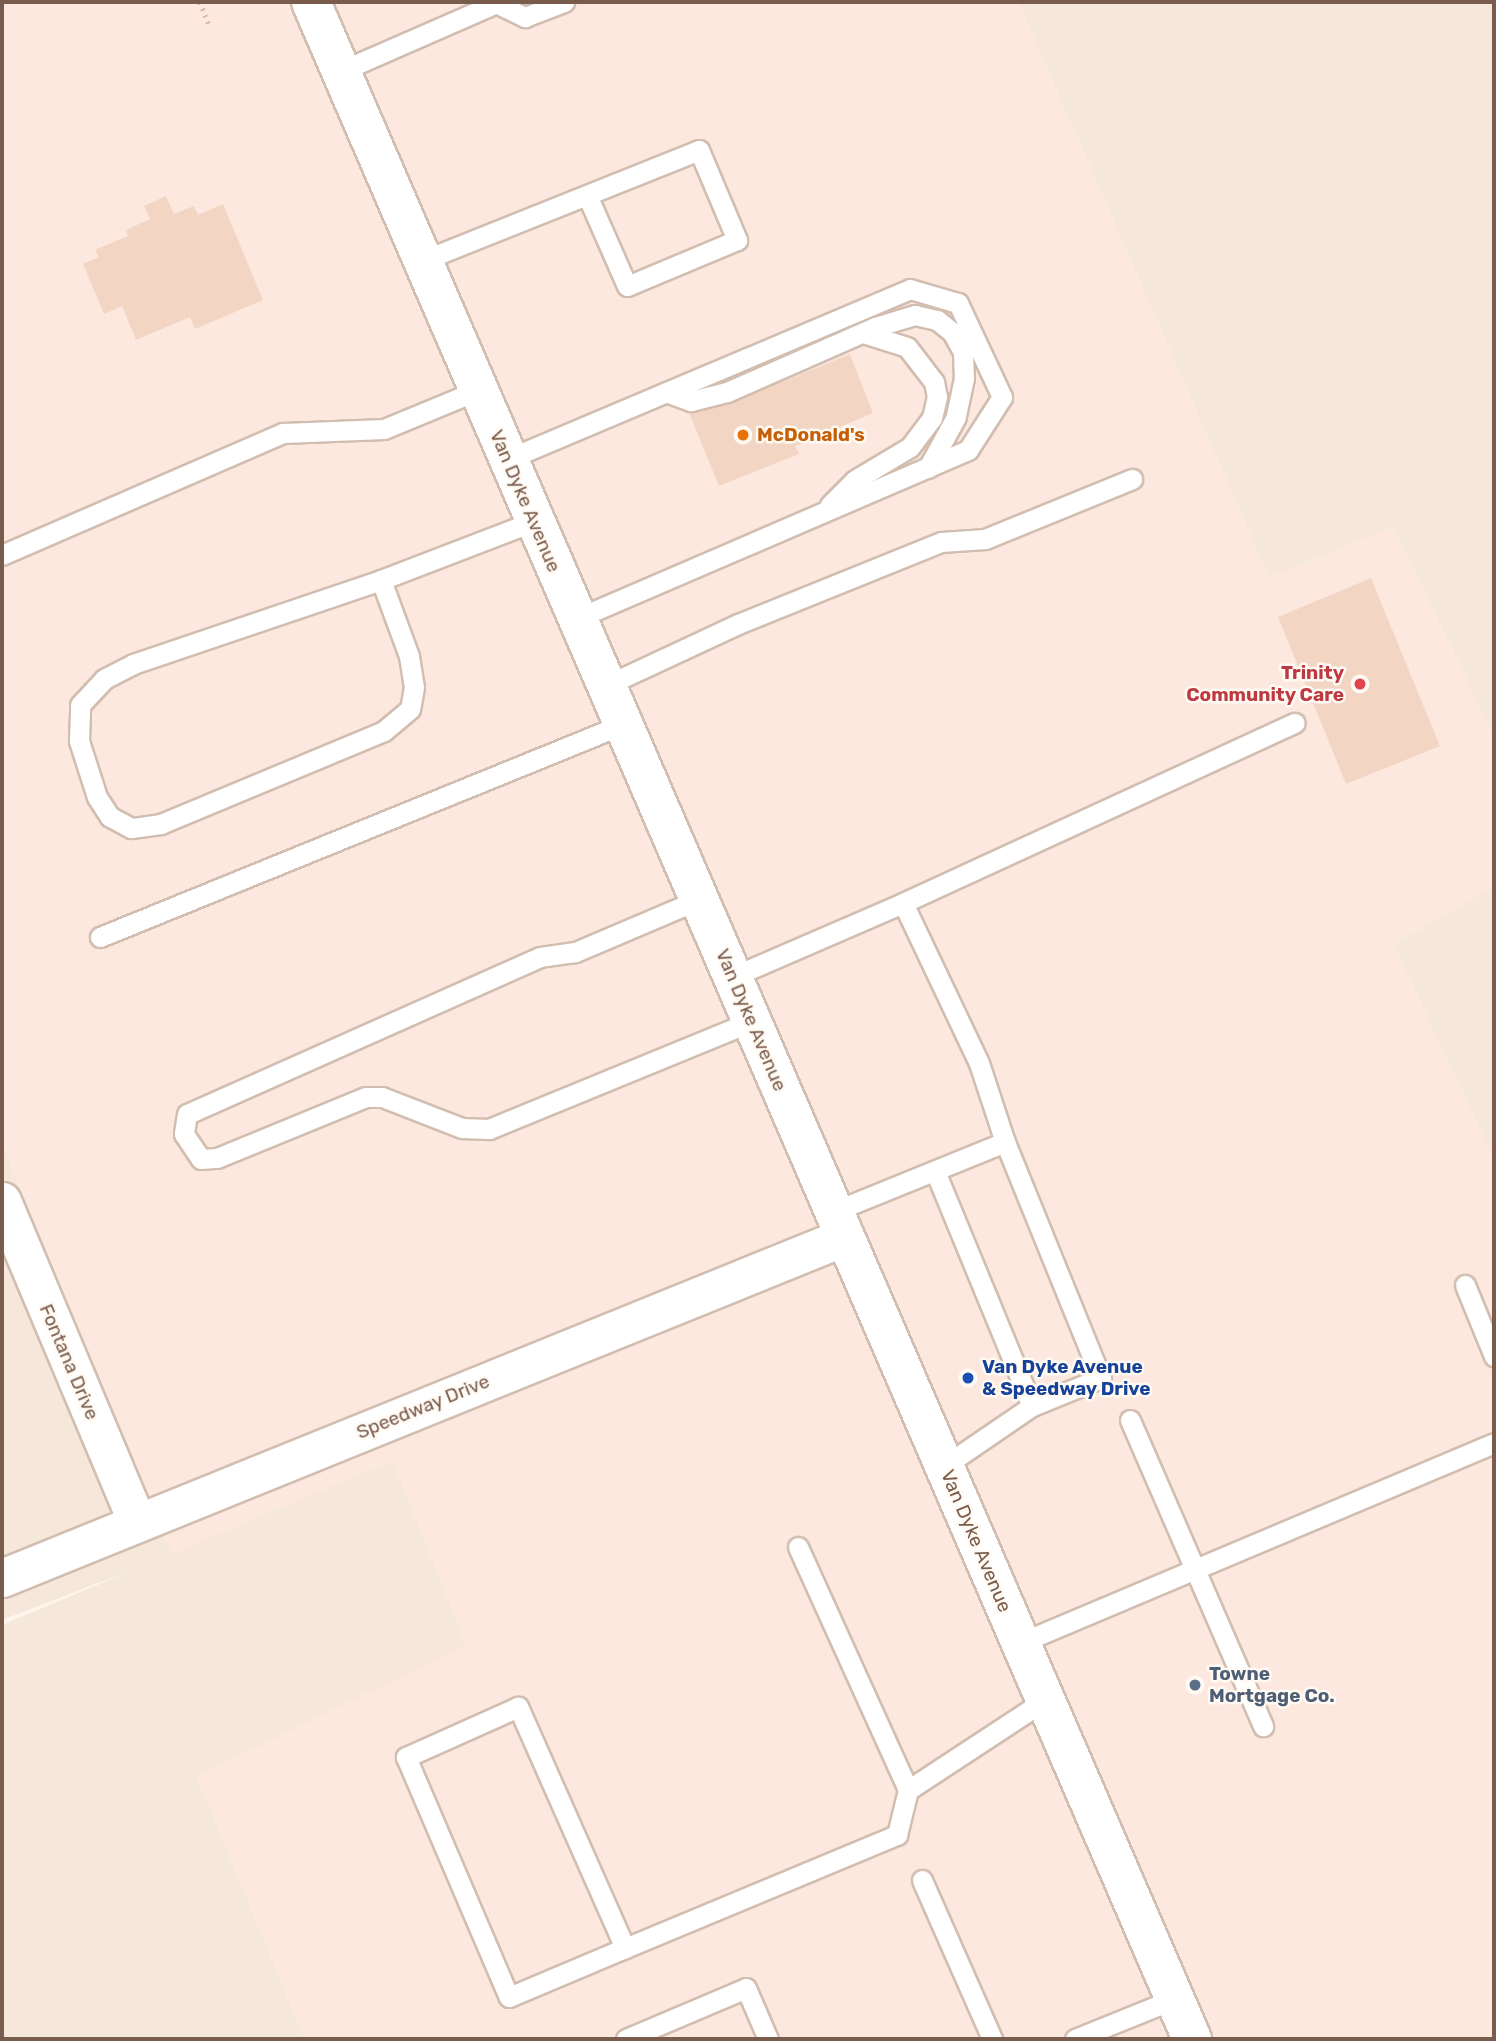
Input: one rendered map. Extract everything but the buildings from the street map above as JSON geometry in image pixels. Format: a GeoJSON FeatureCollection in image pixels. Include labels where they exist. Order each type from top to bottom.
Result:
{"type":"FeatureCollection","features":[{"type":"Feature","properties":{"kind":"main road","name":"Van Dyke Avenue"},"geometry":{"type":"LineString","coordinates":[[311,2],[424,260],[621,725],[700,899],[838,1225],[1192,2039]]}},
{"type":"Feature","properties":{"kind":"street","name":"Fontana Drive"},"geometry":{"type":"LineString","coordinates":[[2,1201],[137,1522]]}},
{"type":"Feature","properties":{"kind":"street","name":"Speedway Drive"},"geometry":{"type":"LineString","coordinates":[[2,1578],[838,1225]]}},
{"type":"Feature","properties":{"kind":"lane"},"geometry":{"type":"LineString","coordinates":[[341,71],[500,3],[525,17],[564,2]]}},
{"type":"Feature","properties":{"kind":"lane"},"geometry":{"type":"LineString","coordinates":[[424,260],[699,150],[737,240],[627,286],[587,195]]}},
{"type":"Feature","properties":{"kind":"lane"},"geometry":{"type":"LineString","coordinates":[[508,459],[909,289],[958,303],[1002,397],[968,450],[576,619]]}},
{"type":"Feature","properties":{"kind":"lane"},"geometry":{"type":"LineString","coordinates":[[666,392],[691,401],[727,392],[863,333],[915,315],[937,320],[952,332],[963,352],[964,378],[956,417],[928,468]]}},
{"type":"Feature","properties":{"kind":"lane"},"geometry":{"type":"LineString","coordinates":[[822,513],[855,480],[910,447],[932,418],[937,397],[934,382],[907,347],[863,333]]}},
{"type":"Feature","properties":{"kind":"lane"},"geometry":{"type":"LineString","coordinates":[[2,555],[284,433],[384,429],[478,390]]}},
{"type":"Feature","properties":{"kind":"lane"},"geometry":{"type":"LineString","coordinates":[[605,685],[738,624],[941,542],[985,539],[1132,479]]}},
{"type":"Feature","properties":{"kind":"lane"},"geometry":{"type":"LineString","coordinates":[[381,580],[409,656],[414,687],[410,709],[384,731],[172,820],[131,828],[110,817],[97,797],[79,741],[80,705],[103,679],[133,664],[381,580],[535,522]]}},
{"type":"Feature","properties":{"kind":"lane"},"geometry":{"type":"LineString","coordinates":[[732,977],[902,903],[1295,723]]}},
{"type":"Feature","properties":{"kind":"lane"},"geometry":{"type":"LineString","coordinates":[[100,937],[621,725]]}},
{"type":"Feature","properties":{"kind":"lane"},"geometry":{"type":"LineString","coordinates":[[700,899],[575,952],[540,957],[187,1114],[184,1134],[201,1159],[217,1158],[366,1097],[382,1097],[462,1128],[489,1129],[752,1021]]}},
{"type":"Feature","properties":{"kind":"lane"},"geometry":{"type":"LineString","coordinates":[[902,903],[979,1063],[1005,1142],[1101,1378],[1032,1406],[944,1465]]}},
{"type":"Feature","properties":{"kind":"lane"},"geometry":{"type":"LineString","coordinates":[[838,1225],[935,1171],[1005,1142]]}},
{"type":"Feature","properties":{"kind":"lane"},"geometry":{"type":"LineString","coordinates":[[935,1171],[1032,1406]]}},
{"type":"Feature","properties":{"kind":"lane"},"geometry":{"type":"LineString","coordinates":[[1465,1285],[1494,1356]]}},
{"type":"Feature","properties":{"kind":"lane"},"geometry":{"type":"LineString","coordinates":[[1130,1420],[1193,1571],[1263,1726]]}},
{"type":"Feature","properties":{"kind":"lane"},"geometry":{"type":"LineString","coordinates":[[1020,1643],[1494,1443]]}},
{"type":"Feature","properties":{"kind":"lane"},"geometry":{"type":"LineString","coordinates":[[625,1948],[518,1707],[406,1757],[509,1997],[897,1835],[908,1790],[798,1547]]}},
{"type":"Feature","properties":{"kind":"lane"},"geometry":{"type":"LineString","coordinates":[[908,1790],[1045,1700]]}},
{"type":"Feature","properties":{"kind":"lane"},"geometry":{"type":"LineString","coordinates":[[922,1880],[992,2039]]}},
{"type":"Feature","properties":{"kind":"lane"},"geometry":{"type":"LineString","coordinates":[[626,2039],[746,1988],[768,2039]]}},
{"type":"Feature","properties":{"kind":"lane"},"geometry":{"type":"LineString","coordinates":[[1075,2039],[1174,1998]]}},
{"type":"Feature","properties":{"kind":"path"},"geometry":{"type":"LineString","coordinates":[[200,2],[211,27]]}},
{"type":"Feature","properties":{"kind":"shaded area"},"geometry":{"type":"Polygon","coordinates":[[[2,2],[1018,2],[1269,578],[1393,527],[1494,737],[1494,886],[1393,944],[1494,1160],[1494,2039],[305,2039],[197,1777],[467,1645],[393,1460],[172,1554],[2,1143],[2,2]]]}},
{"type":"Feature","properties":{"kind":"shaded area"},"geometry":{"type":"Polygon","coordinates":[[[1018,2],[1494,2],[1494,737],[1393,527],[1269,578],[1018,2]]]}},
{"type":"Feature","properties":{"kind":"shaded area"},"geometry":{"type":"Polygon","coordinates":[[[1494,886],[1494,1160],[1393,944],[1494,886]]]}},
{"type":"Feature","properties":{"kind":"shaded area"},"geometry":{"type":"Polygon","coordinates":[[[2,1143],[172,1553],[393,1460],[467,1645],[197,1777],[305,2039],[2,2039],[2,1625],[135,1569],[2,1620],[2,1143]]]}},
{"type":"Feature","properties":{"kind":"place","name":"McDonald's"},"geometry":{"type":"Point","coordinates":[743,435]}},
{"type":"Feature","properties":{"kind":"place","name":"Trinity Community Care"},"geometry":{"type":"Point","coordinates":[1360,684]}},
{"type":"Feature","properties":{"kind":"place","name":"Van Dyke Avenue & Speedway Drive"},"geometry":{"type":"Point","coordinates":[968,1378]}},
{"type":"Feature","properties":{"kind":"place","name":"Towne Mortgage Co."},"geometry":{"type":"Point","coordinates":[1195,1685]}}]}
